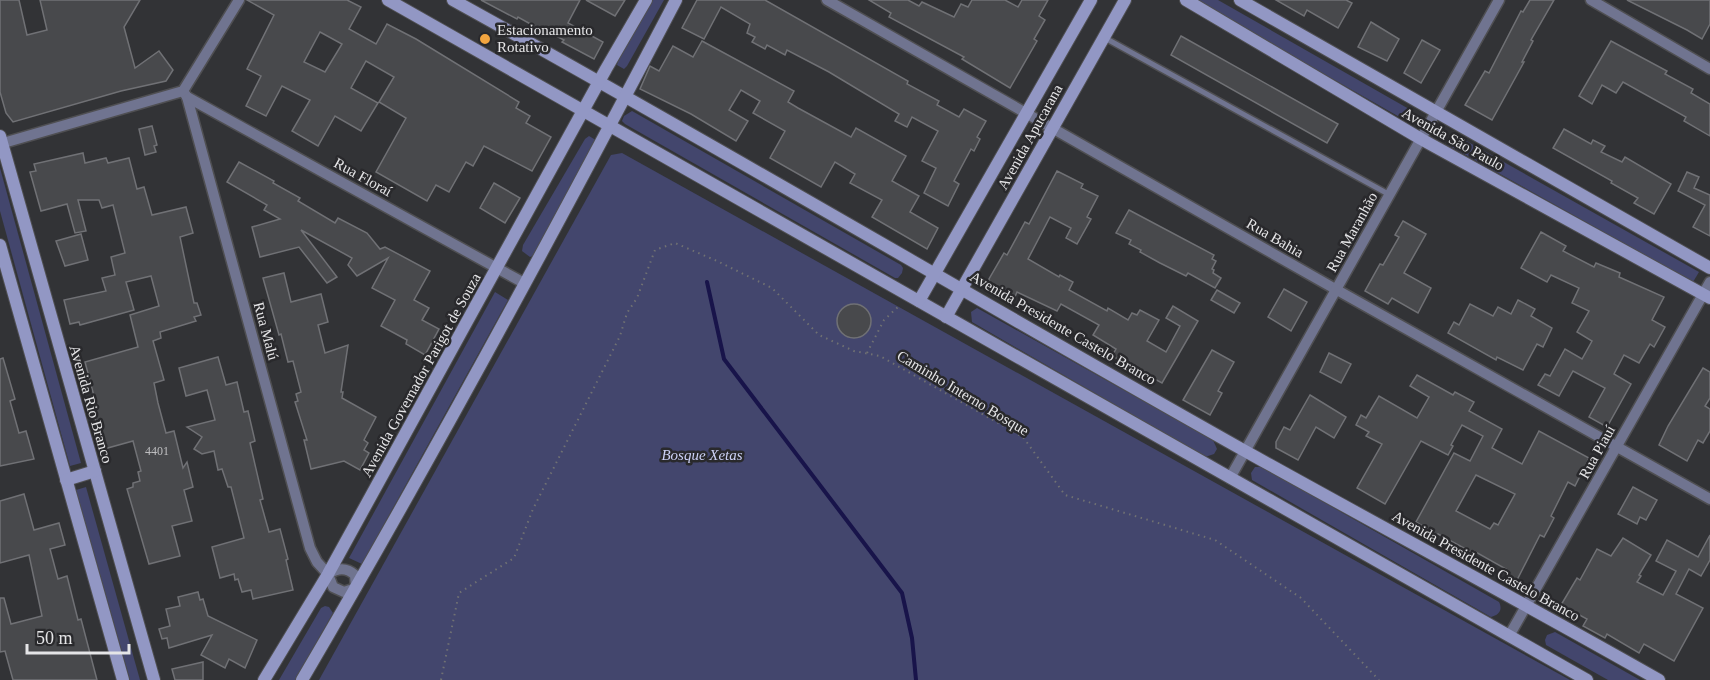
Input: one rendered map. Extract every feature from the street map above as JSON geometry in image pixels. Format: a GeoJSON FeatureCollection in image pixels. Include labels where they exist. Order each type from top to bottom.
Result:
{"type":"FeatureCollection","features":[{"type":"Feature","properties":{"kind":"street"},"geometry":{"type":"LineString","coordinates":[[1,141],[185,94],[239,0]]}},
{"type":"Feature","properties":{"kind":"street"},"geometry":{"type":"LineString","coordinates":[[388,0],[1587,680]]}},
{"type":"Feature","properties":{"kind":"street","name":"Avenida Presidente Castelo Branco"},"geometry":{"type":"LineString","coordinates":[[453,0],[600,81],[1246,451],[1528,605],[1659,680]]}},
{"type":"Feature","properties":{"kind":"street","name":"Avenida Governador Parigot de Souza"},"geometry":{"type":"LineString","coordinates":[[264,680],[328,574],[646,0]]}},
{"type":"Feature","properties":{"kind":"street"},"geometry":{"type":"LineString","coordinates":[[302,680],[356,588],[610,127],[676,0]]}},
{"type":"Feature","properties":{"kind":"street","name":"Rua Bahia"},"geometry":{"type":"LineString","coordinates":[[827,0],[1710,499]]}},
{"type":"Feature","properties":{"kind":"street","name":"Avenida Apucarana"},"geometry":{"type":"LineString","coordinates":[[914,298],[937,273],[1091,0]]}},
{"type":"Feature","properties":{"kind":"street","name":"Avenida Apucarana"},"geometry":{"type":"LineString","coordinates":[[946,317],[1125,0]]}},
{"type":"Feature","properties":{"kind":"street","name":"Avenida São Paulo"},"geometry":{"type":"LineString","coordinates":[[1186,0],[1421,139],[1706,296]]}},
{"type":"Feature","properties":{"kind":"street","name":"Avenida São Paulo"},"geometry":{"type":"LineString","coordinates":[[1240,0],[1710,268]]}},
{"type":"Feature","properties":{"kind":"street","name":"Rua Maranhão"},"geometry":{"type":"LineString","coordinates":[[1230,478],[1499,0]]}},
{"type":"Feature","properties":{"kind":"street"},"geometry":{"type":"LineString","coordinates":[[1591,0],[1710,69]]}},
{"type":"Feature","properties":{"kind":"street","name":"Rua Floraí"},"geometry":{"type":"LineString","coordinates":[[185,94],[524,283]]}},
{"type":"Feature","properties":{"kind":"street","name":"Rua Malú"},"geometry":{"type":"LineString","coordinates":[[185,94],[310,548],[317,562],[328,574]]}},
{"type":"Feature","properties":{"kind":"street","name":"Avenida Rio Branco"},"geometry":{"type":"LineString","coordinates":[[1,141],[154,680]]}},
{"type":"Feature","properties":{"kind":"street"},"geometry":{"type":"LineString","coordinates":[[0,245],[123,680]]}},
{"type":"Feature","properties":{"kind":"street","name":"Rua Piauí"},"geometry":{"type":"LineString","coordinates":[[1509,636],[1617,446],[1706,296],[1710,282]]}},
{"type":"Feature","properties":{"kind":"street"},"geometry":{"type":"LineString","coordinates":[[66,480],[95,471]]}},
{"type":"Feature","properties":{"kind":"street"},"geometry":{"type":"LineString","coordinates":[[342,568],[350,570],[355,575],[356,588],[350,592],[338,591],[329,581],[328,574],[342,568]]}},
{"type":"Feature","properties":{"kind":"lane"},"geometry":{"type":"LineString","coordinates":[[1104,37],[1390,195]]}},
{"type":"Feature","properties":{"kind":"path","name":"Caminho Interno Bosque"},"geometry":{"type":"LineString","coordinates":[[441,680],[459,593],[514,558],[534,509],[620,336],[627,313],[637,298],[655,250],[675,243],[772,288],[819,334],[854,351],[880,356],[1023,437],[1065,495],[1215,540],[1300,598],[1379,680]]}},
{"type":"Feature","properties":{"kind":"path"},"geometry":{"type":"LineString","coordinates":[[867,353],[884,320],[914,298]]}},
{"type":"Feature","properties":{"kind":"green space"},"geometry":{"type":"Polygon","coordinates":[[[652,0],[664,0],[624,69],[617,65],[618,61],[652,0]]]}},
{"type":"Feature","properties":{"kind":"green space"},"geometry":{"type":"Polygon","coordinates":[[[1194,0],[1218,0],[1409,109],[1403,119],[1194,0]]]}},
{"type":"Feature","properties":{"kind":"green space"},"geometry":{"type":"Polygon","coordinates":[[[632,111],[901,265],[902,273],[895,278],[625,124],[622,121],[624,116],[632,111]]]}},
{"type":"Feature","properties":{"kind":"green space"},"geometry":{"type":"Polygon","coordinates":[[[1454,134],[1699,272],[1693,282],[1448,145],[1454,134]]]}},
{"type":"Feature","properties":{"kind":"green space"},"geometry":{"type":"Polygon","coordinates":[[[589,136],[597,143],[537,254],[530,257],[522,251],[523,245],[585,139],[589,136]]]}},
{"type":"Feature","properties":{"kind":"green space","name":"Bosque Xetas"},"geometry":{"type":"Polygon","coordinates":[[[622,153],[1570,680],[319,680],[611,155],[622,153]]]}},
{"type":"Feature","properties":{"kind":"green space"},"geometry":{"type":"Polygon","coordinates":[[[0,168],[81,463],[70,466],[0,211],[0,168]]]}},
{"type":"Feature","properties":{"kind":"green space"},"geometry":{"type":"Polygon","coordinates":[[[495,292],[508,300],[362,564],[349,558],[495,292]]]}},
{"type":"Feature","properties":{"kind":"green space"},"geometry":{"type":"Polygon","coordinates":[[[977,308],[1213,440],[1217,449],[1214,454],[1205,457],[972,322],[971,312],[977,308]]]}},
{"type":"Feature","properties":{"kind":"green space"},"geometry":{"type":"Polygon","coordinates":[[[1255,467],[1262,467],[1499,602],[1500,612],[1491,617],[1252,480],[1251,473],[1255,467]]]}},
{"type":"Feature","properties":{"kind":"green space"},"geometry":{"type":"Polygon","coordinates":[[[86,487],[140,680],[130,680],[76,490],[86,487]]]}},
{"type":"Feature","properties":{"kind":"green space"},"geometry":{"type":"Polygon","coordinates":[[[329,607],[333,613],[295,680],[279,680],[321,608],[329,607]]]}},
{"type":"Feature","properties":{"kind":"green space"},"geometry":{"type":"Polygon","coordinates":[[[1555,632],[1640,680],[1608,680],[1546,645],[1547,635],[1555,632]]]}},
{"type":"Feature","properties":{"kind":"building"},"geometry":{"type":"Polygon","coordinates":[[[0,0],[19,0],[27,35],[47,30],[40,0],[140,0],[124,27],[135,68],[159,51],[173,70],[166,81],[121,91],[13,122],[6,113],[0,92],[0,0]]]}},
{"type":"Feature","properties":{"kind":"building"},"geometry":{"type":"Polygon","coordinates":[[[247,0],[347,0],[361,7],[349,29],[376,44],[387,24],[416,39],[519,102],[516,108],[530,116],[526,123],[551,137],[532,171],[484,146],[473,166],[466,162],[449,192],[436,185],[427,201],[376,172],[406,118],[379,102],[394,77],[366,61],[351,88],[378,103],[361,131],[335,116],[318,146],[292,131],[310,100],[282,86],[266,116],[246,106],[261,76],[247,69],[274,15],[247,0]],[[320,32],[304,62],[325,72],[342,44],[320,32]]]}},
{"type":"Feature","properties":{"kind":"building"},"geometry":{"type":"Polygon","coordinates":[[[481,0],[580,0],[568,23],[603,42],[594,59],[562,42],[564,40],[481,0]]]}},
{"type":"Feature","properties":{"kind":"building"},"geometry":{"type":"Polygon","coordinates":[[[586,0],[625,0],[615,16],[586,0]]]}},
{"type":"Feature","properties":{"kind":"building"},"geometry":{"type":"Polygon","coordinates":[[[697,0],[765,0],[908,81],[907,84],[939,101],[937,105],[959,117],[964,109],[986,121],[977,137],[980,139],[974,151],[971,149],[954,181],[959,184],[948,206],[924,193],[936,168],[922,161],[938,131],[912,117],[907,127],[895,121],[899,114],[829,72],[787,50],[785,55],[767,45],[765,49],[752,42],[755,37],[747,33],[750,24],[721,7],[704,39],[682,28],[697,0]]]}},
{"type":"Feature","properties":{"kind":"building"},"geometry":{"type":"Polygon","coordinates":[[[869,0],[908,0],[919,6],[922,2],[954,17],[961,4],[968,7],[972,0],[1005,0],[1018,7],[1022,0],[1048,0],[1039,16],[1045,20],[1034,39],[1037,41],[1010,88],[962,59],[964,57],[889,17],[891,13],[869,0]]]}},
{"type":"Feature","properties":{"kind":"building"},"geometry":{"type":"Polygon","coordinates":[[[1276,0],[1346,0],[1352,3],[1338,28],[1307,10],[1304,16],[1276,0]]]}},
{"type":"Feature","properties":{"kind":"building"},"geometry":{"type":"Polygon","coordinates":[[[1530,0],[1554,0],[1531,40],[1533,41],[1522,62],[1524,62],[1492,120],[1465,105],[1485,71],[1489,73],[1521,11],[1523,12],[1530,0]]]}},
{"type":"Feature","properties":{"kind":"building"},"geometry":{"type":"Polygon","coordinates":[[[1627,0],[1710,0],[1710,24],[1702,39],[1627,0]]]}},
{"type":"Feature","properties":{"kind":"building"},"geometry":{"type":"Polygon","coordinates":[[[1371,22],[1399,39],[1387,61],[1358,47],[1371,22]]]}},
{"type":"Feature","properties":{"kind":"building"},"geometry":{"type":"Polygon","coordinates":[[[1181,36],[1338,124],[1327,143],[1171,55],[1181,36]]]}},
{"type":"Feature","properties":{"kind":"building"},"geometry":{"type":"Polygon","coordinates":[[[1422,40],[1440,50],[1421,83],[1404,73],[1422,40]]]}},
{"type":"Feature","properties":{"kind":"building"},"geometry":{"type":"Polygon","coordinates":[[[702,41],[794,91],[788,102],[798,108],[851,137],[856,128],[906,156],[892,181],[919,196],[910,212],[938,228],[927,249],[872,217],[882,200],[850,183],[855,174],[835,162],[821,187],[770,158],[785,131],[753,113],[760,101],[741,90],[729,110],[748,121],[736,141],[691,114],[640,89],[650,66],[659,71],[673,46],[693,57],[702,41]]]}},
{"type":"Feature","properties":{"kind":"building"},"geometry":{"type":"Polygon","coordinates":[[[1611,41],[1667,71],[1665,74],[1693,89],[1691,93],[1710,104],[1710,136],[1684,121],[1686,117],[1623,82],[1616,93],[1602,85],[1592,104],[1579,96],[1611,41]]]}},
{"type":"Feature","properties":{"kind":"building"},"geometry":{"type":"Polygon","coordinates":[[[152,126],[157,145],[154,146],[156,152],[145,155],[139,129],[152,126]]]}},
{"type":"Feature","properties":{"kind":"building"},"geometry":{"type":"Polygon","coordinates":[[[1564,129],[1591,144],[1593,140],[1605,146],[1601,152],[1622,162],[1625,157],[1671,184],[1654,214],[1634,203],[1638,198],[1611,183],[1612,181],[1553,148],[1564,129]]]}},
{"type":"Feature","properties":{"kind":"building"},"geometry":{"type":"Polygon","coordinates":[[[83,153],[85,163],[106,158],[108,163],[129,158],[137,189],[144,187],[152,215],[186,207],[193,233],[180,237],[194,303],[197,303],[201,315],[194,317],[196,321],[160,332],[161,338],[153,341],[164,380],[154,383],[158,403],[166,433],[174,431],[183,468],[187,462],[193,487],[184,490],[192,521],[172,526],[180,556],[149,564],[127,489],[133,487],[133,483],[140,481],[138,472],[141,471],[133,441],[104,449],[89,398],[94,396],[85,362],[138,347],[130,315],[159,306],[151,276],[126,282],[134,310],[80,325],[79,322],[70,324],[64,300],[106,291],[102,278],[115,275],[111,257],[125,253],[113,205],[102,208],[99,200],[78,200],[86,231],[75,233],[67,204],[41,211],[30,172],[36,171],[34,164],[83,153]]]}},
{"type":"Feature","properties":{"kind":"building"},"geometry":{"type":"Polygon","coordinates":[[[239,162],[274,181],[273,183],[300,198],[298,201],[335,223],[338,218],[367,233],[380,249],[385,247],[430,271],[414,300],[429,308],[422,320],[439,329],[425,355],[406,344],[407,340],[381,326],[395,300],[372,288],[388,258],[357,276],[348,265],[352,258],[301,230],[337,277],[327,283],[299,247],[260,257],[252,227],[280,219],[264,210],[267,205],[227,182],[239,162]]]}},
{"type":"Feature","properties":{"kind":"building"},"geometry":{"type":"Polygon","coordinates":[[[1057,171],[1083,184],[1081,188],[1098,196],[1087,217],[1091,219],[1077,244],[1066,238],[1071,228],[1050,217],[1028,259],[1059,277],[1060,275],[1073,282],[1069,290],[1107,311],[1108,308],[1128,320],[1132,313],[1137,315],[1140,310],[1159,320],[1147,341],[1166,352],[1180,326],[1166,318],[1173,306],[1198,321],[1162,383],[1112,356],[1116,349],[1093,335],[1099,325],[1061,304],[1057,311],[1017,292],[1014,299],[989,285],[989,279],[1004,253],[1007,255],[1025,222],[1029,224],[1057,171]]]}},
{"type":"Feature","properties":{"kind":"building"},"geometry":{"type":"Polygon","coordinates":[[[1687,172],[1699,177],[1694,188],[1710,195],[1710,236],[1693,227],[1705,205],[1678,191],[1687,172]]]}},
{"type":"Feature","properties":{"kind":"building"},"geometry":{"type":"Polygon","coordinates":[[[494,183],[520,198],[505,223],[480,208],[494,183]]]}},
{"type":"Feature","properties":{"kind":"building"},"geometry":{"type":"Polygon","coordinates":[[[1129,210],[1214,255],[1212,259],[1216,261],[1212,269],[1213,273],[1221,278],[1215,288],[1188,273],[1186,276],[1140,252],[1141,250],[1129,244],[1131,240],[1116,233],[1129,210]]]}},
{"type":"Feature","properties":{"kind":"building"},"geometry":{"type":"Polygon","coordinates":[[[1403,221],[1426,234],[1404,273],[1431,288],[1418,313],[1392,298],[1388,304],[1365,291],[1399,237],[1395,235],[1403,221]]]}},
{"type":"Feature","properties":{"kind":"building"},"geometry":{"type":"Polygon","coordinates":[[[1541,232],[1566,246],[1563,251],[1594,267],[1596,263],[1620,273],[1619,277],[1664,297],[1652,320],[1665,327],[1654,347],[1650,344],[1639,363],[1624,355],[1614,374],[1631,384],[1607,427],[1589,417],[1605,388],[1573,371],[1559,396],[1538,385],[1545,374],[1550,376],[1565,349],[1582,359],[1592,341],[1577,332],[1589,311],[1572,303],[1579,288],[1551,275],[1547,282],[1521,268],[1541,232]]]}},
{"type":"Feature","properties":{"kind":"building"},"geometry":{"type":"Polygon","coordinates":[[[81,234],[88,260],[65,266],[56,241],[81,234]]]}},
{"type":"Feature","properties":{"kind":"building"},"geometry":{"type":"Polygon","coordinates":[[[284,273],[291,302],[321,294],[328,322],[318,325],[325,353],[348,345],[342,398],[376,417],[364,440],[368,443],[364,450],[369,453],[360,470],[344,461],[311,469],[304,440],[307,440],[295,402],[298,401],[296,394],[301,392],[293,361],[288,362],[281,334],[279,335],[263,278],[284,273]]]}},
{"type":"Feature","properties":{"kind":"building"},"geometry":{"type":"Polygon","coordinates":[[[1284,289],[1307,302],[1291,331],[1268,317],[1284,289]]]}},
{"type":"Feature","properties":{"kind":"building"},"geometry":{"type":"Polygon","coordinates":[[[1217,290],[1240,303],[1234,313],[1211,300],[1217,290]]]}},
{"type":"Feature","properties":{"kind":"building"},"geometry":{"type":"Polygon","coordinates":[[[1518,300],[1535,309],[1531,316],[1552,328],[1543,347],[1537,344],[1523,370],[1497,357],[1496,360],[1448,333],[1454,322],[1459,325],[1470,304],[1493,316],[1498,307],[1511,314],[1518,300]]]}},
{"type":"Feature","properties":{"kind":"building"},"geometry":{"type":"Polygon","coordinates":[[[854,304],[866,309],[871,321],[866,333],[854,338],[842,333],[837,321],[842,309],[854,304]]]}},
{"type":"Feature","properties":{"kind":"building"},"geometry":{"type":"Polygon","coordinates":[[[1212,350],[1234,362],[1218,391],[1222,393],[1210,415],[1183,400],[1212,350]]]}},
{"type":"Feature","properties":{"kind":"building"},"geometry":{"type":"Polygon","coordinates":[[[1329,353],[1351,364],[1341,383],[1320,372],[1329,353]]]}},
{"type":"Feature","properties":{"kind":"building"},"geometry":{"type":"Polygon","coordinates":[[[218,357],[226,385],[237,382],[244,412],[248,411],[255,441],[250,443],[263,499],[260,500],[269,532],[280,529],[293,590],[253,599],[251,590],[242,592],[234,574],[220,578],[212,547],[244,538],[231,487],[228,487],[222,469],[218,470],[214,451],[202,454],[194,449],[202,437],[187,427],[215,420],[207,390],[186,396],[179,368],[218,357]]]}},
{"type":"Feature","properties":{"kind":"building"},"geometry":{"type":"Polygon","coordinates":[[[3,358],[15,399],[10,401],[19,433],[26,431],[34,459],[0,466],[0,359],[3,358]]]}},
{"type":"Feature","properties":{"kind":"building"},"geometry":{"type":"Polygon","coordinates":[[[1703,368],[1710,372],[1710,398],[1705,406],[1710,409],[1710,431],[1703,443],[1698,440],[1687,461],[1659,445],[1703,368]]]}},
{"type":"Feature","properties":{"kind":"building"},"geometry":{"type":"Polygon","coordinates":[[[1417,375],[1453,395],[1455,392],[1474,402],[1469,411],[1502,429],[1492,448],[1522,464],[1539,431],[1589,458],[1575,486],[1568,482],[1551,516],[1554,518],[1544,537],[1540,535],[1517,580],[1504,573],[1506,569],[1474,551],[1473,553],[1437,535],[1416,522],[1454,453],[1470,461],[1483,436],[1462,425],[1448,455],[1421,441],[1385,504],[1357,488],[1382,444],[1366,436],[1369,432],[1356,425],[1361,415],[1366,418],[1379,396],[1417,418],[1429,397],[1410,386],[1417,375]],[[1476,475],[1456,511],[1490,529],[1494,523],[1498,525],[1515,494],[1476,475]]]}},
{"type":"Feature","properties":{"kind":"building"},"geometry":{"type":"Polygon","coordinates":[[[1310,395],[1346,417],[1334,438],[1316,427],[1298,460],[1276,448],[1276,442],[1284,427],[1290,430],[1310,395]]]}},
{"type":"Feature","properties":{"kind":"building"},"geometry":{"type":"Polygon","coordinates":[[[1633,487],[1657,500],[1646,520],[1640,517],[1637,524],[1618,514],[1633,487]]]}},
{"type":"Feature","properties":{"kind":"building"},"geometry":{"type":"Polygon","coordinates":[[[24,494],[34,530],[59,523],[65,545],[50,549],[58,579],[67,576],[97,680],[13,680],[5,651],[0,652],[0,598],[4,598],[11,624],[42,616],[29,555],[0,563],[0,501],[24,494]]]}},
{"type":"Feature","properties":{"kind":"building"},"geometry":{"type":"Polygon","coordinates":[[[1710,535],[1710,560],[1701,576],[1689,569],[1676,594],[1703,608],[1674,661],[1644,644],[1639,653],[1607,634],[1605,638],[1583,626],[1587,619],[1561,605],[1577,578],[1580,580],[1597,549],[1611,556],[1623,538],[1651,555],[1637,582],[1663,595],[1676,571],[1656,561],[1667,540],[1698,557],[1710,535]]]}},
{"type":"Feature","properties":{"kind":"building"},"geometry":{"type":"Polygon","coordinates":[[[198,592],[200,600],[203,599],[208,616],[257,640],[245,668],[229,659],[225,668],[201,655],[212,635],[169,648],[167,638],[162,639],[159,629],[170,626],[166,609],[180,606],[178,597],[198,592]]]}},
{"type":"Feature","properties":{"kind":"building"},"geometry":{"type":"Polygon","coordinates":[[[203,662],[203,680],[175,680],[172,669],[203,662]]]}},
{"type":"Feature","properties":{"kind":"waterway"},"geometry":{"type":"LineString","coordinates":[[707,282],[724,359],[902,593],[912,638],[916,680]]}},
{"type":"Feature","properties":{"kind":"place","name":"Estacionamento Rotativo"},"geometry":{"type":"Point","coordinates":[485,39]}}]}
